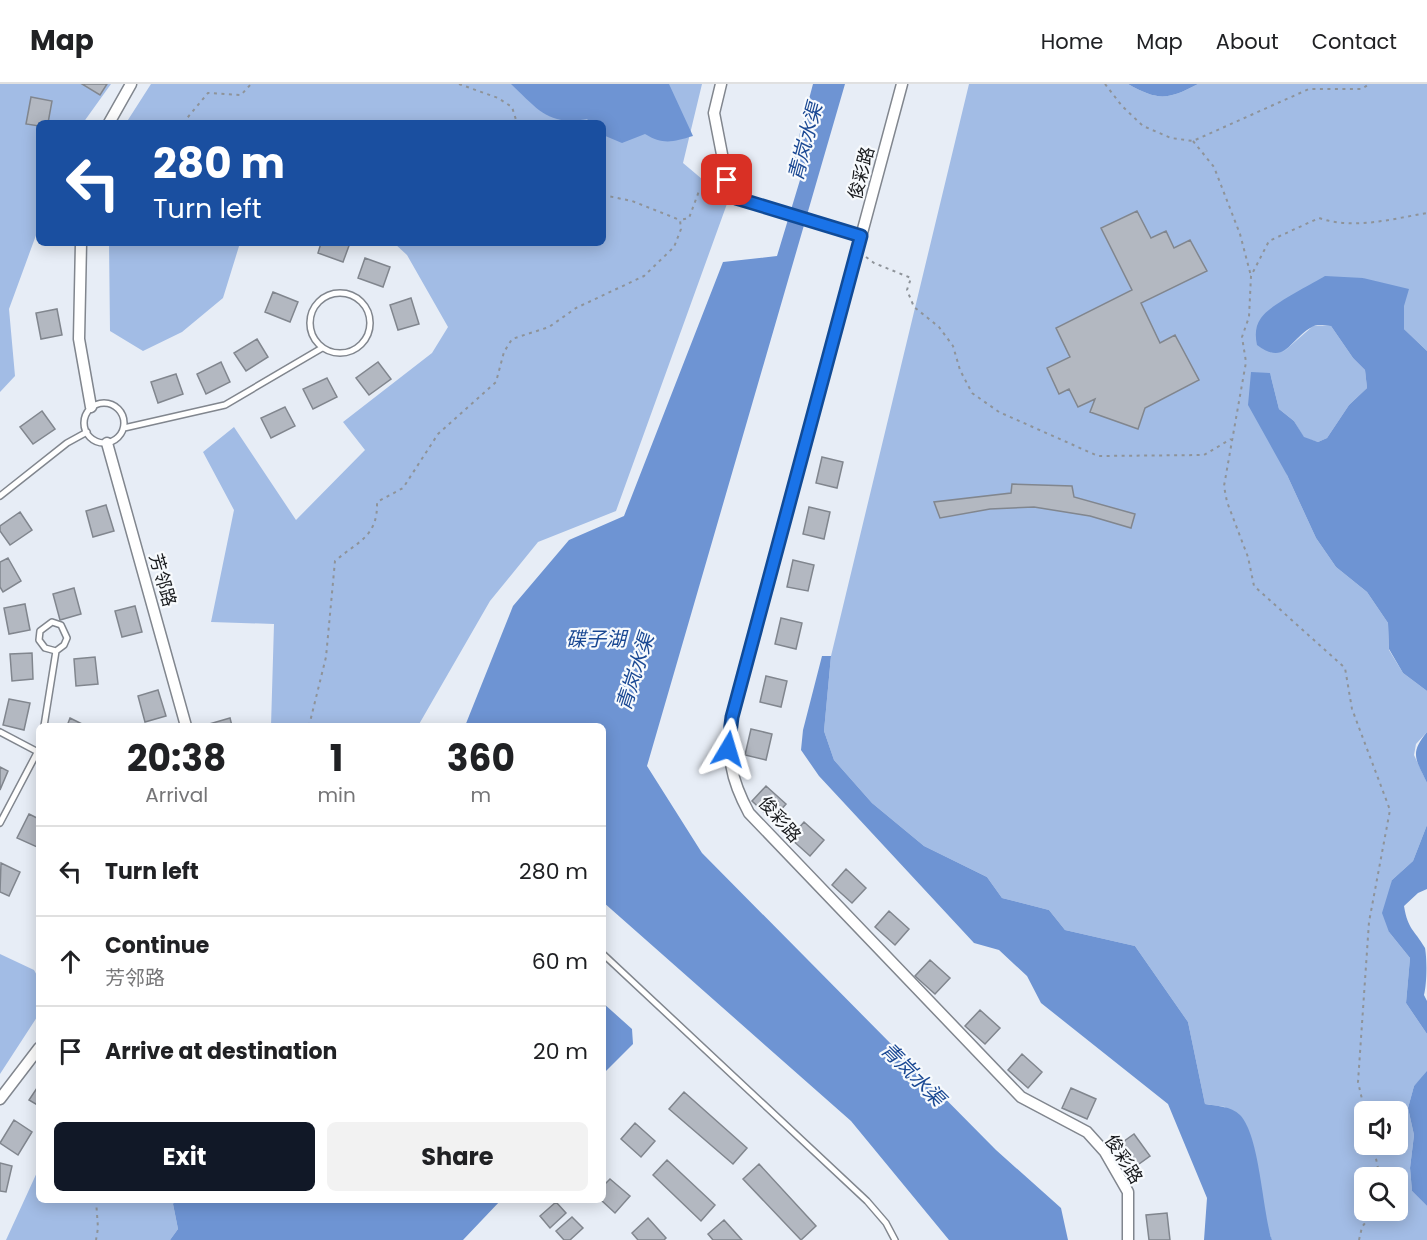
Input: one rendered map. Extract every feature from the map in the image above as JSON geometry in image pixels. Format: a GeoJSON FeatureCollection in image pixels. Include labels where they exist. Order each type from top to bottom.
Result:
{"type":"FeatureCollection","features":[{"type":"Feature","properties":{"kind":"street"},"geometry":{"type":"LineString","coordinates":[[111,120],[131,84]]}},
{"type":"Feature","properties":{"kind":"street"},"geometry":{"type":"LineString","coordinates":[[721,84],[714,114],[727,180],[736,198],[861,236]]}},
{"type":"Feature","properties":{"kind":"street","name":"俊彩路"},"geometry":{"type":"LineString","coordinates":[[902,84],[732,717],[728,749],[737,789],[749,813],[1021,1096],[1087,1132],[1105,1152],[1128,1192],[1128,1240]]}},
{"type":"Feature","properties":{"kind":"street"},"geometry":{"type":"LineString","coordinates":[[81,246],[79,339],[91,407]]}},
{"type":"Feature","properties":{"kind":"street","name":"芳邻路"},"geometry":{"type":"LineString","coordinates":[[107,442],[185,723]]}},
{"type":"Feature","properties":{"kind":"street"},"geometry":{"type":"LineString","coordinates":[[0,1099],[36,1052]]}},
{"type":"Feature","properties":{"kind":"lane"},"geometry":{"type":"LineString","coordinates":[[124,428],[225,405],[322,348],[342,354],[354,351],[368,338],[371,327],[370,314],[365,304],[353,295],[337,292],[327,296],[313,310],[310,328],[322,348]]}},
{"type":"Feature","properties":{"kind":"lane"},"geometry":{"type":"LineString","coordinates":[[107,403],[114,405],[123,416],[124,428],[117,438],[107,442],[93,440],[87,432],[84,419],[91,407],[107,403]]}},
{"type":"Feature","properties":{"kind":"lane"},"geometry":{"type":"LineString","coordinates":[[0,496],[68,443],[87,432]]}},
{"type":"Feature","properties":{"kind":"lane"},"geometry":{"type":"LineString","coordinates":[[44,723],[56,651],[64,645],[67,633],[61,625],[52,622],[40,631],[39,640],[45,648],[56,651]]}},
{"type":"Feature","properties":{"kind":"lane"},"geometry":{"type":"LineString","coordinates":[[0,732],[36,749]]}},
{"type":"Feature","properties":{"kind":"lane"},"geometry":{"type":"LineString","coordinates":[[0,823],[36,756]]}},
{"type":"Feature","properties":{"kind":"lane"},"geometry":{"type":"LineString","coordinates":[[606,957],[867,1201],[886,1223],[895,1240]]}},
{"type":"Feature","properties":{"kind":"path"},"geometry":{"type":"LineString","coordinates":[[185,120],[207,93],[241,95],[251,84]]}},
{"type":"Feature","properties":{"kind":"path"},"geometry":{"type":"LineString","coordinates":[[459,84],[498,98],[512,107],[516,120]]}},
{"type":"Feature","properties":{"kind":"path"},"geometry":{"type":"LineString","coordinates":[[1105,84],[1122,106],[1143,126],[1171,138],[1193,141],[1309,89],[1362,89],[1369,84]]}},
{"type":"Feature","properties":{"kind":"path"},"geometry":{"type":"LineString","coordinates":[[1193,141],[1214,167],[1240,234],[1251,276],[1249,317],[1242,337],[1246,362],[1224,486],[1227,502],[1248,556],[1254,586],[1345,668],[1352,708],[1390,810],[1369,922],[1358,1082],[1362,1101]]}},
{"type":"Feature","properties":{"kind":"path"},"geometry":{"type":"LineString","coordinates":[[606,196],[632,201],[680,220],[690,218],[699,191],[713,187],[736,198]]}},
{"type":"Feature","properties":{"kind":"path"},"geometry":{"type":"LineString","coordinates":[[1251,276],[1269,241],[1319,218],[1335,223],[1370,223],[1427,213]]}},
{"type":"Feature","properties":{"kind":"path"},"geometry":{"type":"LineString","coordinates":[[310,723],[326,657],[335,561],[371,534],[378,512],[377,502],[403,488],[438,434],[496,382],[504,352],[512,339],[549,327],[576,308],[644,276],[674,247],[681,229],[680,220]]}},
{"type":"Feature","properties":{"kind":"path"},"geometry":{"type":"LineString","coordinates":[[858,249],[874,263],[910,278],[908,290],[914,307],[939,327],[953,346],[960,370],[972,393],[999,412],[1098,456],[1204,455],[1231,439]]}},
{"type":"Feature","properties":{"kind":"path"},"geometry":{"type":"LineString","coordinates":[[96,1203],[98,1228],[96,1240]]}},
{"type":"Feature","properties":{"kind":"path"},"geometry":{"type":"LineString","coordinates":[[1359,1240],[1362,1227],[1367,1221]]}},
{"type":"Feature","properties":{"kind":"shaded area"},"geometry":{"type":"Polygon","coordinates":[[[0,84],[111,84],[85,120],[36,120],[36,235],[9,309],[15,376],[0,392],[0,84]]]}},
{"type":"Feature","properties":{"kind":"shaded area"},"geometry":{"type":"Polygon","coordinates":[[[151,84],[702,84],[683,163],[728,201],[616,511],[538,542],[490,601],[420,723],[271,723],[274,624],[211,622],[234,510],[203,452],[234,427],[296,520],[365,450],[343,422],[432,353],[448,327],[407,255],[397,246],[606,246],[606,120],[128,120],[151,84]]]}},
{"type":"Feature","properties":{"kind":"shaded area"},"geometry":{"type":"Polygon","coordinates":[[[969,84],[1128,84],[1155,96],[1171,96],[1198,84],[1427,84],[1427,351],[1404,329],[1404,306],[1363,278],[1282,353],[1313,326],[1331,326],[1353,358],[1365,370],[1367,388],[1349,405],[1327,438],[1318,442],[1304,438],[1294,421],[1279,409],[1270,373],[1287,475],[1316,538],[1336,567],[1367,592],[1388,623],[1389,650],[1403,673],[1427,691],[1427,732],[1416,744],[1414,755],[1427,783],[1427,825],[1413,861],[1392,880],[1389,932],[1410,958],[1406,1003],[1427,1034],[1427,1073],[1414,1086],[1408,1108],[1414,1135],[1410,1168],[1412,1191],[1427,1206],[1427,1240],[1272,1240],[1225,1107],[1205,1104],[1188,1022],[1135,946],[1065,930],[1049,910],[1002,898],[987,877],[924,846],[872,803],[834,760],[824,731],[831,656],[969,84]]]}},
{"type":"Feature","properties":{"kind":"shaded area"},"geometry":{"type":"Polygon","coordinates":[[[109,246],[239,246],[223,298],[182,332],[143,351],[110,331],[109,246]]]}},
{"type":"Feature","properties":{"kind":"shaded area"},"geometry":{"type":"Polygon","coordinates":[[[0,954],[34,970],[36,974],[36,1019],[0,1074],[0,954]]]}},
{"type":"Feature","properties":{"kind":"shaded area"},"geometry":{"type":"Polygon","coordinates":[[[36,1175],[36,1203],[174,1203],[178,1229],[170,1240],[6,1240],[36,1175]]]}},
{"type":"Feature","properties":{"kind":"water"},"geometry":{"type":"Polygon","coordinates":[[[511,84],[669,84],[693,136],[668,141],[657,140],[645,134],[622,143],[606,136],[606,120],[562,120],[552,118],[536,108],[511,84]]]}},
{"type":"Feature","properties":{"kind":"water","name":"碟子湖"},"geometry":{"type":"Polygon","coordinates":[[[813,84],[845,84],[647,766],[702,853],[996,1150],[1061,1208],[1068,1240],[949,1240],[851,1121],[606,905],[606,723],[466,723],[513,606],[569,540],[624,516],[723,262],[777,256],[800,180],[792,163],[813,84]]]}},
{"type":"Feature","properties":{"kind":"water"},"geometry":{"type":"Polygon","coordinates":[[[1128,84],[1198,84],[1171,96],[1155,96],[1128,84]]]}},
{"type":"Feature","properties":{"kind":"water"},"geometry":{"type":"Polygon","coordinates":[[[1325,276],[1363,278],[1409,289],[1404,306],[1404,329],[1427,351],[1427,691],[1403,673],[1389,649],[1388,623],[1367,592],[1336,567],[1316,538],[1287,475],[1248,405],[1251,372],[1270,373],[1279,409],[1294,421],[1304,437],[1318,442],[1327,438],[1349,405],[1367,388],[1365,370],[1353,358],[1331,326],[1312,327],[1282,352],[1267,351],[1257,345],[1257,328],[1259,321],[1266,313],[1325,276]]]}},
{"type":"Feature","properties":{"kind":"water"},"geometry":{"type":"Polygon","coordinates":[[[822,656],[831,656],[824,731],[834,760],[872,803],[924,846],[987,877],[1002,898],[1049,910],[1065,930],[1135,946],[1188,1022],[1205,1104],[1232,1110],[1240,1115],[1247,1125],[1256,1156],[1272,1240],[1204,1240],[1207,1198],[1168,1104],[1041,1003],[1027,976],[999,950],[974,943],[819,776],[801,750],[803,730],[822,656]]]}},
{"type":"Feature","properties":{"kind":"water"},"geometry":{"type":"Polygon","coordinates":[[[1427,732],[1427,783],[1416,757],[1416,751],[1427,732]]]}},
{"type":"Feature","properties":{"kind":"water"},"geometry":{"type":"Polygon","coordinates":[[[1427,825],[1427,889],[1418,893],[1404,906],[1410,925],[1425,948],[1424,995],[1427,1001],[1427,1034],[1406,1003],[1410,958],[1389,932],[1382,913],[1392,880],[1413,861],[1427,825]]]}},
{"type":"Feature","properties":{"kind":"water"},"geometry":{"type":"Polygon","coordinates":[[[606,1006],[632,1029],[633,1044],[606,1071],[606,1006]]]}},
{"type":"Feature","properties":{"kind":"water"},"geometry":{"type":"Polygon","coordinates":[[[1427,1071],[1427,1206],[1412,1191],[1410,1168],[1414,1135],[1408,1108],[1414,1086],[1427,1071]]]}},
{"type":"Feature","properties":{"kind":"water"},"geometry":{"type":"Polygon","coordinates":[[[498,1203],[463,1240],[170,1240],[178,1229],[173,1204],[498,1203]]]}},
{"type":"Feature","properties":{"kind":"building"},"geometry":{"type":"Polygon","coordinates":[[[82,84],[107,84],[100,95],[82,84]]]}},
{"type":"Feature","properties":{"kind":"building"},"geometry":{"type":"Polygon","coordinates":[[[31,97],[52,101],[49,120],[36,120],[36,126],[26,124],[31,97]]]}},
{"type":"Feature","properties":{"kind":"building"},"geometry":{"type":"Polygon","coordinates":[[[1137,211],[1151,238],[1166,231],[1174,248],[1190,240],[1207,271],[1141,303],[1160,343],[1175,335],[1199,380],[1145,408],[1138,429],[1090,412],[1095,399],[1078,407],[1069,389],[1059,394],[1047,368],[1070,357],[1056,328],[1132,290],[1101,228],[1137,211]]]}},
{"type":"Feature","properties":{"kind":"building"},"geometry":{"type":"Polygon","coordinates":[[[320,246],[349,246],[343,262],[318,253],[320,246]]]}},
{"type":"Feature","properties":{"kind":"building"},"geometry":{"type":"Polygon","coordinates":[[[365,258],[390,267],[383,287],[358,278],[365,258]]]}},
{"type":"Feature","properties":{"kind":"building"},"geometry":{"type":"Polygon","coordinates":[[[273,292],[298,302],[290,322],[265,312],[273,292]]]}},
{"type":"Feature","properties":{"kind":"building"},"geometry":{"type":"Polygon","coordinates":[[[411,298],[419,324],[398,330],[390,305],[411,298]]]}},
{"type":"Feature","properties":{"kind":"building"},"geometry":{"type":"Polygon","coordinates":[[[57,309],[62,335],[41,339],[36,313],[57,309]]]}},
{"type":"Feature","properties":{"kind":"building"},"geometry":{"type":"Polygon","coordinates":[[[257,339],[268,357],[246,371],[234,353],[257,339]]]}},
{"type":"Feature","properties":{"kind":"building"},"geometry":{"type":"Polygon","coordinates":[[[221,362],[230,382],[206,394],[197,374],[221,362]]]}},
{"type":"Feature","properties":{"kind":"building"},"geometry":{"type":"Polygon","coordinates":[[[378,362],[391,379],[369,395],[356,378],[378,362]]]}},
{"type":"Feature","properties":{"kind":"building"},"geometry":{"type":"Polygon","coordinates":[[[176,374],[183,394],[158,403],[151,382],[176,374]]]}},
{"type":"Feature","properties":{"kind":"building"},"geometry":{"type":"Polygon","coordinates":[[[327,378],[337,397],[313,409],[303,389],[327,378]]]}},
{"type":"Feature","properties":{"kind":"building"},"geometry":{"type":"Polygon","coordinates":[[[285,407],[295,426],[271,438],[261,418],[285,407]]]}},
{"type":"Feature","properties":{"kind":"building"},"geometry":{"type":"Polygon","coordinates":[[[42,411],[55,429],[33,444],[20,427],[42,411]]]}},
{"type":"Feature","properties":{"kind":"building"},"geometry":{"type":"Polygon","coordinates":[[[822,457],[843,462],[837,488],[816,483],[822,457]]]}},
{"type":"Feature","properties":{"kind":"building"},"geometry":{"type":"Polygon","coordinates":[[[1012,484],[1072,486],[1074,497],[1135,514],[1131,528],[1090,516],[1034,507],[990,509],[940,518],[934,502],[1011,493],[1012,484]]]}},
{"type":"Feature","properties":{"kind":"building"},"geometry":{"type":"Polygon","coordinates":[[[106,505],[114,531],[93,537],[86,511],[106,505]]]}},
{"type":"Feature","properties":{"kind":"building"},"geometry":{"type":"Polygon","coordinates":[[[809,507],[830,512],[824,539],[803,534],[809,507]]]}},
{"type":"Feature","properties":{"kind":"building"},"geometry":{"type":"Polygon","coordinates":[[[20,512],[32,530],[10,545],[0,531],[0,526],[20,512]]]}},
{"type":"Feature","properties":{"kind":"building"},"geometry":{"type":"Polygon","coordinates":[[[8,558],[21,581],[3,592],[0,587],[0,562],[8,558]]]}},
{"type":"Feature","properties":{"kind":"building"},"geometry":{"type":"Polygon","coordinates":[[[793,560],[814,565],[808,591],[787,587],[793,560]]]}},
{"type":"Feature","properties":{"kind":"building"},"geometry":{"type":"Polygon","coordinates":[[[74,588],[81,614],[60,620],[53,594],[74,588]]]}},
{"type":"Feature","properties":{"kind":"building"},"geometry":{"type":"Polygon","coordinates":[[[25,604],[30,630],[9,634],[4,608],[25,604]]]}},
{"type":"Feature","properties":{"kind":"building"},"geometry":{"type":"Polygon","coordinates":[[[135,606],[142,632],[122,637],[115,611],[135,606]]]}},
{"type":"Feature","properties":{"kind":"building"},"geometry":{"type":"Polygon","coordinates":[[[781,618],[802,623],[796,649],[775,644],[781,618]]]}},
{"type":"Feature","properties":{"kind":"building"},"geometry":{"type":"Polygon","coordinates":[[[32,653],[33,679],[12,681],[10,654],[32,653]]]}},
{"type":"Feature","properties":{"kind":"building"},"geometry":{"type":"Polygon","coordinates":[[[95,657],[98,684],[76,686],[74,659],[95,657]]]}},
{"type":"Feature","properties":{"kind":"building"},"geometry":{"type":"Polygon","coordinates":[[[766,676],[787,681],[781,707],[760,702],[766,676]]]}},
{"type":"Feature","properties":{"kind":"building"},"geometry":{"type":"Polygon","coordinates":[[[158,690],[166,716],[145,722],[138,696],[158,690]]]}},
{"type":"Feature","properties":{"kind":"building"},"geometry":{"type":"Polygon","coordinates":[[[9,699],[30,703],[24,730],[3,725],[9,699]]]}},
{"type":"Feature","properties":{"kind":"building"},"geometry":{"type":"Polygon","coordinates":[[[70,718],[80,723],[68,723],[70,718]]]}},
{"type":"Feature","properties":{"kind":"building"},"geometry":{"type":"Polygon","coordinates":[[[230,718],[231,723],[212,723],[230,718]]]}},
{"type":"Feature","properties":{"kind":"building"},"geometry":{"type":"Polygon","coordinates":[[[751,729],[772,734],[766,760],[745,755],[751,729]]]}},
{"type":"Feature","properties":{"kind":"building"},"geometry":{"type":"Polygon","coordinates":[[[0,767],[8,771],[0,790],[0,767]]]}},
{"type":"Feature","properties":{"kind":"building"},"geometry":{"type":"Polygon","coordinates":[[[766,786],[786,804],[772,820],[752,801],[766,786]]]}},
{"type":"Feature","properties":{"kind":"building"},"geometry":{"type":"Polygon","coordinates":[[[29,814],[36,818],[36,847],[17,838],[29,814]]]}},
{"type":"Feature","properties":{"kind":"building"},"geometry":{"type":"Polygon","coordinates":[[[804,822],[824,840],[810,856],[790,838],[804,822]]]}},
{"type":"Feature","properties":{"kind":"building"},"geometry":{"type":"Polygon","coordinates":[[[1,863],[20,872],[9,896],[0,892],[1,863]]]}},
{"type":"Feature","properties":{"kind":"building"},"geometry":{"type":"Polygon","coordinates":[[[846,869],[866,888],[852,903],[832,885],[846,869]]]}},
{"type":"Feature","properties":{"kind":"building"},"geometry":{"type":"Polygon","coordinates":[[[889,911],[909,929],[895,945],[875,927],[889,911]]]}},
{"type":"Feature","properties":{"kind":"building"},"geometry":{"type":"Polygon","coordinates":[[[930,960],[950,978],[935,994],[915,976],[930,960]]]}},
{"type":"Feature","properties":{"kind":"building"},"geometry":{"type":"Polygon","coordinates":[[[980,1010],[1000,1028],[985,1044],[965,1026],[980,1010]]]}},
{"type":"Feature","properties":{"kind":"building"},"geometry":{"type":"Polygon","coordinates":[[[1022,1054],[1042,1072],[1028,1088],[1008,1070],[1022,1054]]]}},
{"type":"Feature","properties":{"kind":"building"},"geometry":{"type":"Polygon","coordinates":[[[1071,1088],[1096,1099],[1087,1119],[1062,1108],[1071,1088]]]}},
{"type":"Feature","properties":{"kind":"building"},"geometry":{"type":"Polygon","coordinates":[[[36,1090],[36,1104],[29,1100],[36,1090]]]}},
{"type":"Feature","properties":{"kind":"building"},"geometry":{"type":"Polygon","coordinates":[[[684,1092],[747,1148],[733,1164],[669,1109],[684,1092]]]}},
{"type":"Feature","properties":{"kind":"building"},"geometry":{"type":"Polygon","coordinates":[[[14,1120],[32,1132],[18,1155],[0,1143],[14,1120]]]}},
{"type":"Feature","properties":{"kind":"building"},"geometry":{"type":"Polygon","coordinates":[[[635,1123],[655,1141],[641,1157],[621,1139],[635,1123]]]}},
{"type":"Feature","properties":{"kind":"building"},"geometry":{"type":"Polygon","coordinates":[[[1134,1134],[1150,1156],[1132,1169],[1116,1147],[1134,1134]]]}},
{"type":"Feature","properties":{"kind":"building"},"geometry":{"type":"Polygon","coordinates":[[[667,1160],[715,1205],[701,1221],[653,1175],[667,1160]]]}},
{"type":"Feature","properties":{"kind":"building"},"geometry":{"type":"Polygon","coordinates":[[[0,1163],[12,1166],[6,1192],[0,1191],[0,1163]]]}},
{"type":"Feature","properties":{"kind":"building"},"geometry":{"type":"Polygon","coordinates":[[[759,1164],[816,1226],[801,1240],[743,1179],[759,1164]]]}},
{"type":"Feature","properties":{"kind":"building"},"geometry":{"type":"Polygon","coordinates":[[[610,1179],[630,1196],[615,1213],[604,1203],[606,1183],[610,1179]]]}},
{"type":"Feature","properties":{"kind":"building"},"geometry":{"type":"Polygon","coordinates":[[[555,1203],[566,1213],[550,1228],[540,1216],[555,1203]]]}},
{"type":"Feature","properties":{"kind":"building"},"geometry":{"type":"Polygon","coordinates":[[[1167,1213],[1170,1240],[1149,1240],[1146,1215],[1167,1213]]]}},
{"type":"Feature","properties":{"kind":"building"},"geometry":{"type":"Polygon","coordinates":[[[572,1217],[583,1228],[570,1240],[564,1240],[556,1231],[572,1217]]]}},
{"type":"Feature","properties":{"kind":"building"},"geometry":{"type":"Polygon","coordinates":[[[648,1218],[666,1238],[664,1240],[638,1240],[632,1233],[648,1218]]]}},
{"type":"Feature","properties":{"kind":"building"},"geometry":{"type":"Polygon","coordinates":[[[724,1220],[742,1240],[713,1240],[708,1234],[724,1220]]]}},
{"type":"Feature","properties":{"kind":"route"},"geometry":{"type":"LineString","coordinates":[[727,180],[736,198],[861,236],[732,717],[728,749]]}},
{"type":"Feature","properties":{"kind":"water label","name":"青岚水渠"},"geometry":{"type":"Point","coordinates":[805,142]}},
{"type":"Feature","properties":{"kind":"water label","name":"青岚水渠"},"geometry":{"type":"Point","coordinates":[635,672]}},
{"type":"Feature","properties":{"kind":"water label","name":"青岚水渠"},"geometry":{"type":"Point","coordinates":[913,1074]}}]}
